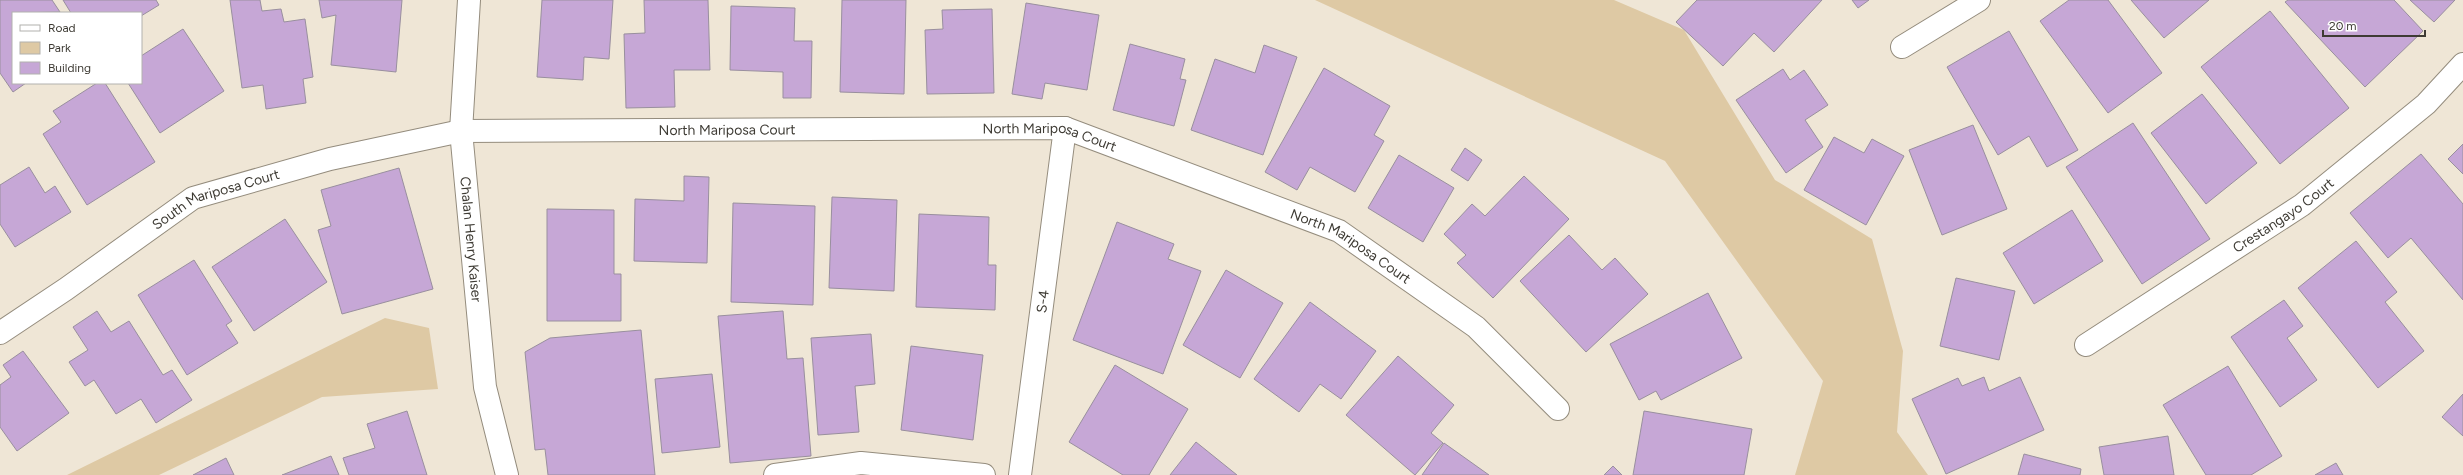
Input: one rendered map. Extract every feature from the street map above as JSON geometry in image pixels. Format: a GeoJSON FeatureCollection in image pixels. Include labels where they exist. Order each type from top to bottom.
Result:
{"type":"FeatureCollection","features":[{"type":"Feature","properties":{"kind":"street","name":"Chalan Henry Kaiser"},"geometry":{"type":"LineString","coordinates":[[469,0],[461,131],[485,387],[507,475]]}},
{"type":"Feature","properties":{"kind":"street"},"geometry":{"type":"LineString","coordinates":[[1902,47],[1979,0]]}},
{"type":"Feature","properties":{"kind":"street","name":"Crestangayo Court"},"geometry":{"type":"LineString","coordinates":[[2086,345],[2302,205],[2426,104],[2463,64]]}},
{"type":"Feature","properties":{"kind":"street","name":"North Mariposa Court"},"geometry":{"type":"LineString","coordinates":[[461,131],[1065,128],[1339,231],[1476,327],[1558,410]]}},
{"type":"Feature","properties":{"kind":"street","name":"S-4"},"geometry":{"type":"LineString","coordinates":[[1020,475],[1065,128]]}},
{"type":"Feature","properties":{"kind":"street","name":"South Mariposa Court"},"geometry":{"type":"LineString","coordinates":[[0,333],[66,289],[193,198],[330,159],[461,131]]}},
{"type":"Feature","properties":{"kind":"street"},"geometry":{"type":"LineString","coordinates":[[775,475],[861,463],[984,475]]}},
{"type":"Feature","properties":{"kind":"green space"},"geometry":{"type":"Polygon","coordinates":[[[1315,0],[1614,0],[1684,30],[1775,180],[1872,239],[1903,351],[1897,432],[1928,475],[1795,475],[1823,381],[1665,161],[1315,0]]]}},
{"type":"Feature","properties":{"kind":"green space"},"geometry":{"type":"Polygon","coordinates":[[[385,318],[429,328],[438,389],[322,397],[159,475],[67,475],[385,318]]]}},
{"type":"Feature","properties":{"kind":"building"},"geometry":{"type":"Polygon","coordinates":[[[0,0],[52,0],[60,12],[12,12],[12,84],[25,84],[13,92],[0,73],[0,0]]]}},
{"type":"Feature","properties":{"kind":"building"},"geometry":{"type":"Polygon","coordinates":[[[63,0],[156,0],[159,5],[142,15],[142,12],[70,12],[63,0]]]}},
{"type":"Feature","properties":{"kind":"building"},"geometry":{"type":"Polygon","coordinates":[[[230,0],[260,0],[262,11],[281,9],[284,22],[305,19],[313,77],[303,79],[306,103],[266,109],[263,85],[242,88],[230,0]]]}},
{"type":"Feature","properties":{"kind":"building"},"geometry":{"type":"Polygon","coordinates":[[[319,0],[402,0],[396,72],[331,65],[336,15],[322,18],[319,0]]]}},
{"type":"Feature","properties":{"kind":"building"},"geometry":{"type":"Polygon","coordinates":[[[542,0],[613,0],[609,59],[584,57],[583,80],[537,77],[542,0]]]}},
{"type":"Feature","properties":{"kind":"building"},"geometry":{"type":"Polygon","coordinates":[[[644,0],[708,0],[710,70],[674,70],[675,107],[626,108],[624,34],[645,33],[644,0]]]}},
{"type":"Feature","properties":{"kind":"building"},"geometry":{"type":"Polygon","coordinates":[[[842,0],[906,0],[904,94],[840,92],[842,0]]]}},
{"type":"Feature","properties":{"kind":"building"},"geometry":{"type":"Polygon","coordinates":[[[1697,0],[1822,0],[1774,52],[1754,33],[1723,66],[1676,22],[1697,0]]]}},
{"type":"Feature","properties":{"kind":"building"},"geometry":{"type":"Polygon","coordinates":[[[1852,0],[1869,0],[1858,8],[1852,0]]]}},
{"type":"Feature","properties":{"kind":"building"},"geometry":{"type":"Polygon","coordinates":[[[2069,0],[2108,0],[2162,73],[2108,113],[2040,21],[2069,0]]]}},
{"type":"Feature","properties":{"kind":"building"},"geometry":{"type":"Polygon","coordinates":[[[2131,0],[2209,0],[2164,38],[2131,0]]]}},
{"type":"Feature","properties":{"kind":"building"},"geometry":{"type":"Polygon","coordinates":[[[2288,0],[2394,0],[2423,31],[2365,87],[2285,2],[2288,0]]]}},
{"type":"Feature","properties":{"kind":"building"},"geometry":{"type":"Polygon","coordinates":[[[2410,0],[2455,0],[2434,22],[2410,0]]]}},
{"type":"Feature","properties":{"kind":"building"},"geometry":{"type":"Polygon","coordinates":[[[1026,3],[1099,15],[1087,90],[1045,83],[1042,99],[1012,94],[1026,3]]]}},
{"type":"Feature","properties":{"kind":"building"},"geometry":{"type":"Polygon","coordinates":[[[731,6],[795,8],[794,41],[812,41],[811,98],[783,98],[783,72],[730,70],[731,6]]]}},
{"type":"Feature","properties":{"kind":"building"},"geometry":{"type":"Polygon","coordinates":[[[992,9],[994,93],[927,94],[925,30],[943,29],[942,10],[992,9]]]}},
{"type":"Feature","properties":{"kind":"building"},"geometry":{"type":"Polygon","coordinates":[[[2270,11],[2349,108],[2280,164],[2201,67],[2270,11]]]}},
{"type":"Feature","properties":{"kind":"building"},"geometry":{"type":"Polygon","coordinates":[[[183,29],[224,91],[160,133],[129,84],[142,84],[142,55],[183,29]]]}},
{"type":"Feature","properties":{"kind":"building"},"geometry":{"type":"Polygon","coordinates":[[[2009,31],[2078,150],[2047,167],[2029,136],[1998,155],[1947,67],[2009,31]]]}},
{"type":"Feature","properties":{"kind":"building"},"geometry":{"type":"Polygon","coordinates":[[[1130,44],[1185,59],[1180,79],[1186,80],[1174,126],[1113,110],[1130,44]]]}},
{"type":"Feature","properties":{"kind":"building"},"geometry":{"type":"Polygon","coordinates":[[[1264,45],[1297,57],[1263,155],[1191,130],[1215,59],[1255,73],[1264,45]]]}},
{"type":"Feature","properties":{"kind":"building"},"geometry":{"type":"Polygon","coordinates":[[[1324,68],[1390,106],[1374,135],[1384,141],[1355,192],[1310,167],[1297,190],[1265,172],[1324,68]]]}},
{"type":"Feature","properties":{"kind":"building"},"geometry":{"type":"Polygon","coordinates":[[[1783,69],[1790,80],[1804,70],[1828,105],[1805,120],[1823,147],[1786,173],[1736,100],[1783,69]]]}},
{"type":"Feature","properties":{"kind":"building"},"geometry":{"type":"Polygon","coordinates":[[[95,84],[106,84],[155,162],[87,205],[43,134],[61,122],[53,111],[95,84]]]}},
{"type":"Feature","properties":{"kind":"building"},"geometry":{"type":"Polygon","coordinates":[[[2202,94],[2257,163],[2206,204],[2151,133],[2202,94]]]}},
{"type":"Feature","properties":{"kind":"building"},"geometry":{"type":"Polygon","coordinates":[[[2133,123],[2210,239],[2142,284],[2066,167],[2133,123]]]}},
{"type":"Feature","properties":{"kind":"building"},"geometry":{"type":"Polygon","coordinates":[[[1973,125],[2007,209],[1942,235],[1909,150],[1973,125]]]}},
{"type":"Feature","properties":{"kind":"building"},"geometry":{"type":"Polygon","coordinates":[[[1834,137],[1864,153],[1872,139],[1904,156],[1866,225],[1804,190],[1834,137]]]}},
{"type":"Feature","properties":{"kind":"building"},"geometry":{"type":"Polygon","coordinates":[[[2463,144],[2463,174],[2448,159],[2463,144]]]}},
{"type":"Feature","properties":{"kind":"building"},"geometry":{"type":"Polygon","coordinates":[[[1465,148],[1482,160],[1468,181],[1451,170],[1465,148]]]}},
{"type":"Feature","properties":{"kind":"building"},"geometry":{"type":"Polygon","coordinates":[[[2421,154],[2463,204],[2463,300],[2411,238],[2388,258],[2350,213],[2421,154]]]}},
{"type":"Feature","properties":{"kind":"building"},"geometry":{"type":"Polygon","coordinates":[[[1399,155],[1454,188],[1423,242],[1368,208],[1399,155]]]}},
{"type":"Feature","properties":{"kind":"building"},"geometry":{"type":"Polygon","coordinates":[[[29,167],[45,193],[55,186],[71,212],[15,247],[0,224],[0,185],[29,167]]]}},
{"type":"Feature","properties":{"kind":"building"},"geometry":{"type":"Polygon","coordinates":[[[399,168],[433,289],[342,314],[318,230],[331,226],[321,190],[399,168]]]}},
{"type":"Feature","properties":{"kind":"building"},"geometry":{"type":"Polygon","coordinates":[[[684,176],[709,177],[707,263],[634,261],[635,199],[684,201],[684,176]]]}},
{"type":"Feature","properties":{"kind":"building"},"geometry":{"type":"Polygon","coordinates":[[[1524,176],[1569,219],[1493,298],[1457,263],[1466,255],[1444,234],[1472,204],[1485,216],[1524,176]]]}},
{"type":"Feature","properties":{"kind":"building"},"geometry":{"type":"Polygon","coordinates":[[[832,197],[897,200],[894,291],[829,288],[832,197]]]}},
{"type":"Feature","properties":{"kind":"building"},"geometry":{"type":"Polygon","coordinates":[[[733,203],[815,206],[813,305],[731,302],[733,203]]]}},
{"type":"Feature","properties":{"kind":"building"},"geometry":{"type":"Polygon","coordinates":[[[547,209],[614,210],[614,274],[621,274],[621,321],[547,321],[547,209]]]}},
{"type":"Feature","properties":{"kind":"building"},"geometry":{"type":"Polygon","coordinates":[[[2072,210],[2103,261],[2034,304],[2003,253],[2072,210]]]}},
{"type":"Feature","properties":{"kind":"building"},"geometry":{"type":"Polygon","coordinates":[[[919,214],[989,217],[988,265],[996,265],[995,310],[916,307],[919,214]]]}},
{"type":"Feature","properties":{"kind":"building"},"geometry":{"type":"Polygon","coordinates":[[[285,219],[327,282],[254,331],[212,267],[285,219]]]}},
{"type":"Feature","properties":{"kind":"building"},"geometry":{"type":"Polygon","coordinates":[[[1117,222],[1174,244],[1168,259],[1201,271],[1163,374],[1073,340],[1117,222]]]}},
{"type":"Feature","properties":{"kind":"building"},"geometry":{"type":"Polygon","coordinates":[[[1569,235],[1602,270],[1615,258],[1648,294],[1586,352],[1520,281],[1569,235]]]}},
{"type":"Feature","properties":{"kind":"building"},"geometry":{"type":"Polygon","coordinates":[[[2356,241],[2397,292],[2385,302],[2424,351],[2378,388],[2298,288],[2356,241]]]}},
{"type":"Feature","properties":{"kind":"building"},"geometry":{"type":"Polygon","coordinates":[[[194,260],[232,321],[226,325],[238,343],[187,375],[138,295],[194,260]]]}},
{"type":"Feature","properties":{"kind":"building"},"geometry":{"type":"Polygon","coordinates":[[[1226,270],[1283,303],[1240,378],[1183,345],[1226,270]]]}},
{"type":"Feature","properties":{"kind":"building"},"geometry":{"type":"Polygon","coordinates":[[[1956,278],[2015,291],[1999,360],[1940,346],[1956,278]]]}},
{"type":"Feature","properties":{"kind":"building"},"geometry":{"type":"Polygon","coordinates":[[[1708,293],[1742,358],[1661,400],[1656,391],[1639,400],[1610,344],[1708,293]]]}},
{"type":"Feature","properties":{"kind":"building"},"geometry":{"type":"Polygon","coordinates":[[[2284,300],[2303,326],[2287,338],[2317,380],[2280,407],[2231,337],[2284,300]]]}},
{"type":"Feature","properties":{"kind":"building"},"geometry":{"type":"Polygon","coordinates":[[[1310,302],[1376,351],[1341,399],[1320,384],[1299,412],[1254,379],[1310,302]]]}},
{"type":"Feature","properties":{"kind":"building"},"geometry":{"type":"Polygon","coordinates":[[[97,311],[111,332],[129,321],[163,375],[172,370],[192,400],[156,423],[141,399],[116,414],[94,380],[85,386],[69,362],[88,350],[73,327],[97,311]]]}},
{"type":"Feature","properties":{"kind":"building"},"geometry":{"type":"Polygon","coordinates":[[[783,311],[787,359],[803,358],[811,456],[730,463],[718,316],[783,311]]]}},
{"type":"Feature","properties":{"kind":"building"},"geometry":{"type":"Polygon","coordinates":[[[641,330],[655,475],[548,475],[545,449],[535,450],[525,352],[550,338],[641,330]]]}},
{"type":"Feature","properties":{"kind":"building"},"geometry":{"type":"Polygon","coordinates":[[[871,334],[875,384],[855,386],[859,432],[818,435],[811,338],[871,334]]]}},
{"type":"Feature","properties":{"kind":"building"},"geometry":{"type":"Polygon","coordinates":[[[911,346],[983,355],[973,440],[901,430],[911,346]]]}},
{"type":"Feature","properties":{"kind":"building"},"geometry":{"type":"Polygon","coordinates":[[[23,351],[69,413],[17,451],[0,427],[0,385],[11,377],[3,365],[23,351]]]}},
{"type":"Feature","properties":{"kind":"building"},"geometry":{"type":"Polygon","coordinates":[[[1398,356],[1454,405],[1431,433],[1443,443],[1415,475],[1346,415],[1398,356]]]}},
{"type":"Feature","properties":{"kind":"building"},"geometry":{"type":"Polygon","coordinates":[[[1115,365],[1188,409],[1149,475],[1123,475],[1069,442],[1115,365]]]}},
{"type":"Feature","properties":{"kind":"building"},"geometry":{"type":"Polygon","coordinates":[[[2228,366],[2282,456],[2251,475],[2206,475],[2163,405],[2228,366]]]}},
{"type":"Feature","properties":{"kind":"building"},"geometry":{"type":"Polygon","coordinates":[[[712,374],[720,447],[662,453],[655,379],[712,374]]]}},
{"type":"Feature","properties":{"kind":"building"},"geometry":{"type":"Polygon","coordinates":[[[1984,377],[1989,391],[2020,377],[2044,430],[1946,474],[1912,399],[1958,378],[1962,386],[1984,377]]]}},
{"type":"Feature","properties":{"kind":"building"},"geometry":{"type":"Polygon","coordinates":[[[2463,394],[2463,436],[2442,417],[2463,394]]]}},
{"type":"Feature","properties":{"kind":"building"},"geometry":{"type":"Polygon","coordinates":[[[407,411],[427,475],[349,475],[343,458],[375,448],[367,424],[407,411]]]}},
{"type":"Feature","properties":{"kind":"building"},"geometry":{"type":"Polygon","coordinates":[[[1644,411],[1752,429],[1744,475],[1633,475],[1644,411]]]}},
{"type":"Feature","properties":{"kind":"building"},"geometry":{"type":"Polygon","coordinates":[[[2168,436],[2174,475],[2104,475],[2099,447],[2168,436]]]}},
{"type":"Feature","properties":{"kind":"building"},"geometry":{"type":"Polygon","coordinates":[[[1196,442],[1237,475],[1170,475],[1196,442]]]}},
{"type":"Feature","properties":{"kind":"building"},"geometry":{"type":"Polygon","coordinates":[[[1444,443],[1489,475],[1422,475],[1444,443]]]}},
{"type":"Feature","properties":{"kind":"building"},"geometry":{"type":"Polygon","coordinates":[[[2024,454],[2081,469],[2080,475],[2018,475],[2024,454]]]}},
{"type":"Feature","properties":{"kind":"building"},"geometry":{"type":"Polygon","coordinates":[[[331,456],[339,475],[282,475],[331,456]]]}},
{"type":"Feature","properties":{"kind":"building"},"geometry":{"type":"Polygon","coordinates":[[[226,458],[234,475],[193,475],[226,458]]]}},
{"type":"Feature","properties":{"kind":"building"},"geometry":{"type":"Polygon","coordinates":[[[2336,463],[2343,475],[2315,475],[2336,463]]]}},
{"type":"Feature","properties":{"kind":"building"},"geometry":{"type":"Polygon","coordinates":[[[1613,466],[1622,475],[1604,475],[1613,466]]]}}]}
